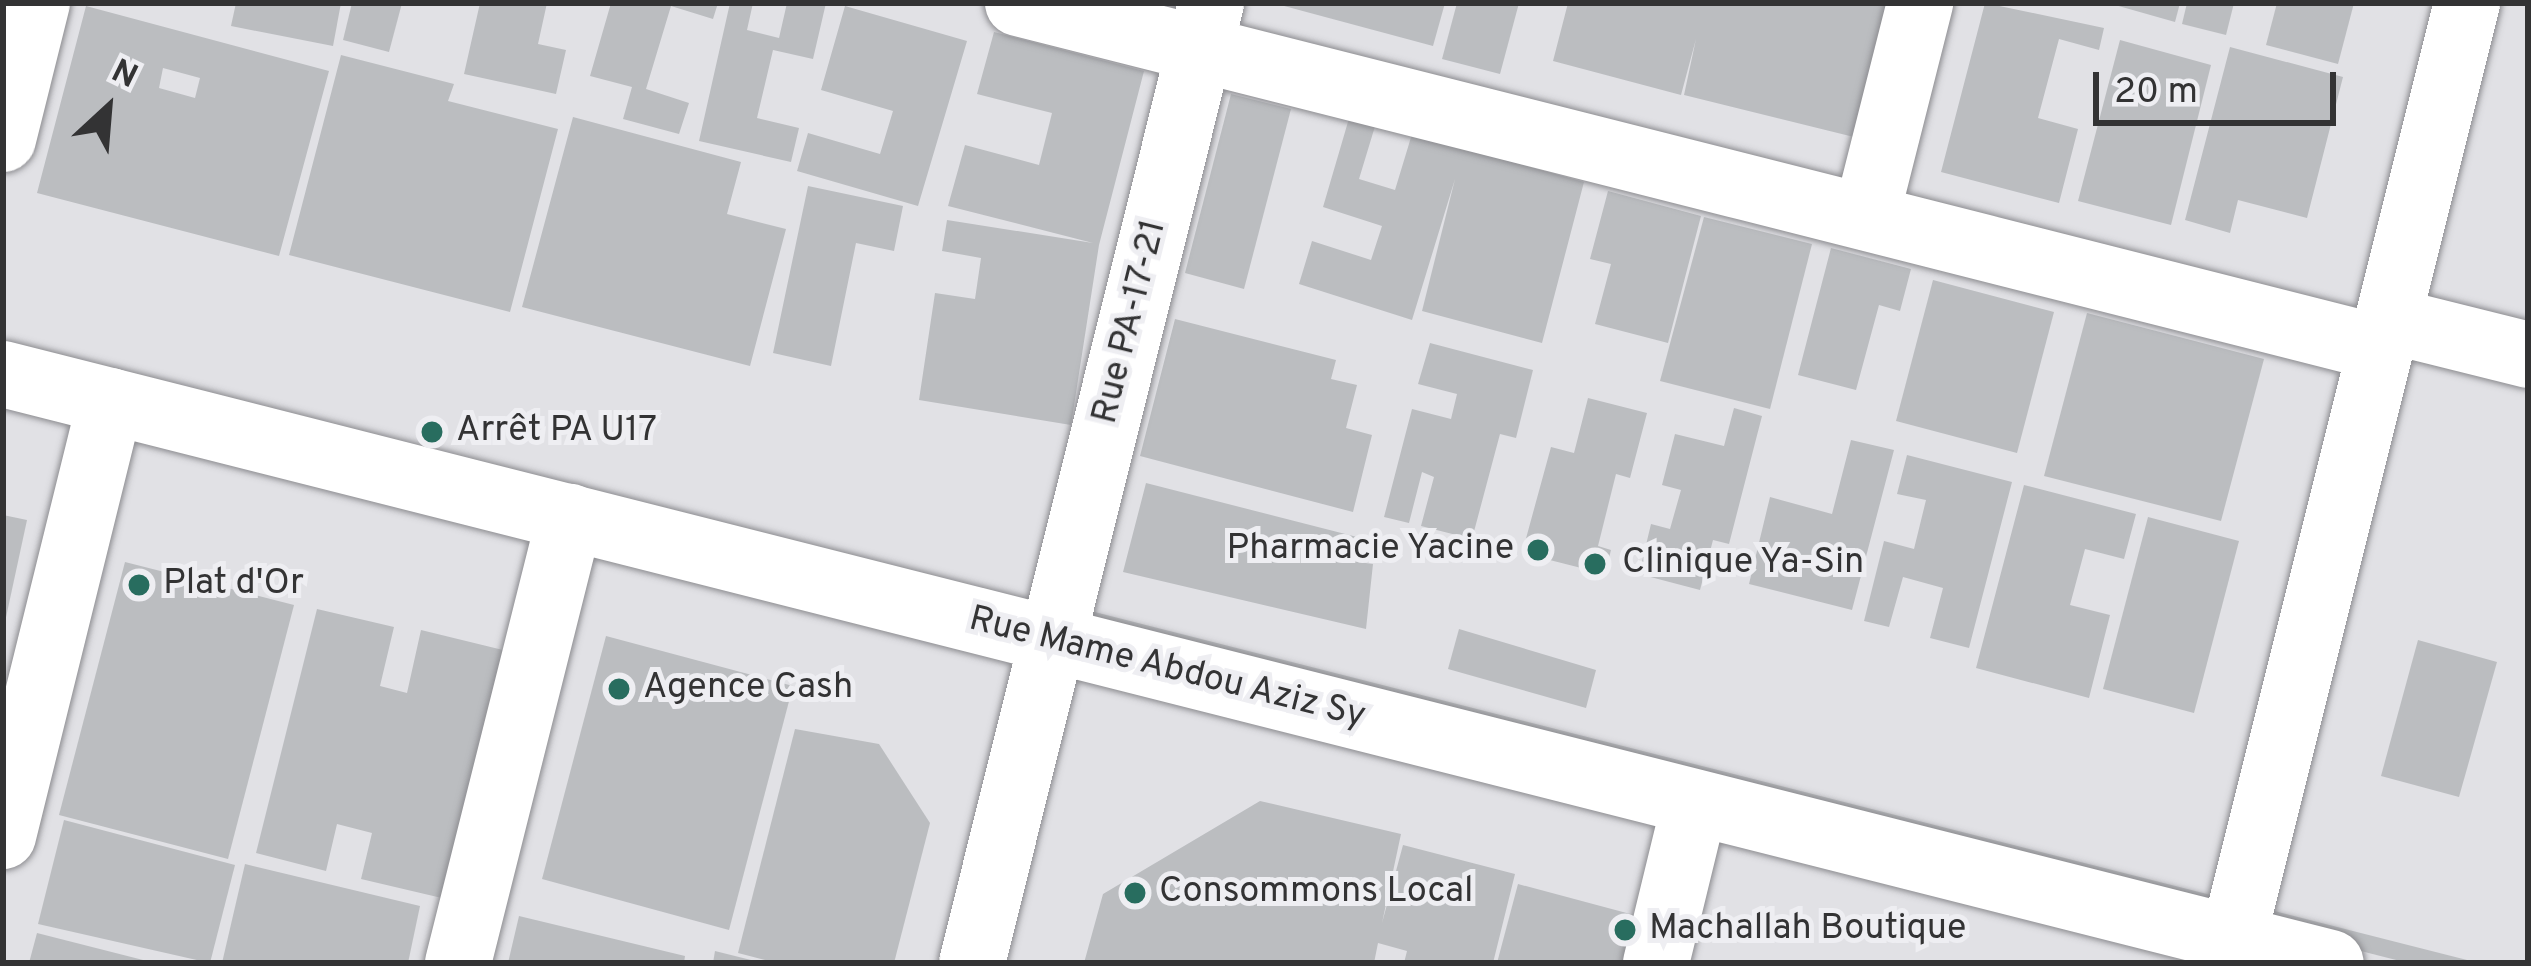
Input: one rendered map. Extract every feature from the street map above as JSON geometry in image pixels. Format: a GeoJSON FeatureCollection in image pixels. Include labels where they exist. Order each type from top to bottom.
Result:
{"type":"FeatureCollection","features":[{"type":"Feature","properties":{"kind":"street"},"geometry":{"type":"LineString","coordinates":[[3,139],[37,3]]}},
{"type":"Feature","properties":{"kind":"street"},"geometry":{"type":"LineString","coordinates":[[1018,3],[1205,26],[1866,217],[2384,334],[2528,355]]}},
{"type":"Feature","properties":{"kind":"street"},"geometry":{"type":"LineString","coordinates":[[1866,217],[1920,3]]}},
{"type":"Feature","properties":{"kind":"street"},"geometry":{"type":"LineString","coordinates":[[2230,951],[2467,3]]}},
{"type":"Feature","properties":{"kind":"street","name":"Rue PA-17-21"},"geometry":{"type":"LineString","coordinates":[[972,963],[1205,26]]}},
{"type":"Feature","properties":{"kind":"street","name":"Rue Mame Abdou Aziz Sy"},"geometry":{"type":"LineString","coordinates":[[3,374],[1695,803],[2230,951],[2331,963]]}},
{"type":"Feature","properties":{"kind":"street"},"geometry":{"type":"LineString","coordinates":[[3,836],[111,401]]}},
{"type":"Feature","properties":{"kind":"street"},"geometry":{"type":"LineString","coordinates":[[458,963],[569,517]]}},
{"type":"Feature","properties":{"kind":"street"},"geometry":{"type":"LineString","coordinates":[[1656,963],[1695,803]]}},
{"type":"Feature","properties":{"kind":"building"},"geometry":{"type":"Polygon","coordinates":[[[236,3],[341,3],[333,46],[231,26],[236,3]]]}},
{"type":"Feature","properties":{"kind":"building"},"geometry":{"type":"Polygon","coordinates":[[[352,3],[402,3],[389,52],[343,40],[352,3]]]}},
{"type":"Feature","properties":{"kind":"building"},"geometry":{"type":"Polygon","coordinates":[[[480,3],[547,3],[538,44],[566,50],[556,94],[464,74],[480,3]]]}},
{"type":"Feature","properties":{"kind":"building"},"geometry":{"type":"Polygon","coordinates":[[[611,3],[718,3],[713,19],[671,6],[646,89],[689,103],[679,134],[623,119],[632,87],[590,76],[611,3]]]}},
{"type":"Feature","properties":{"kind":"building"},"geometry":{"type":"Polygon","coordinates":[[[730,3],[753,3],[747,30],[779,38],[787,3],[826,3],[813,59],[773,50],[757,118],[799,128],[791,162],[699,141],[730,3]]]}},
{"type":"Feature","properties":{"kind":"building"},"geometry":{"type":"Polygon","coordinates":[[[1273,3],[1445,3],[1433,46],[1273,3]]]}},
{"type":"Feature","properties":{"kind":"building"},"geometry":{"type":"Polygon","coordinates":[[[1457,3],[1519,3],[1500,74],[1442,59],[1457,3]]]}},
{"type":"Feature","properties":{"kind":"building"},"geometry":{"type":"Polygon","coordinates":[[[1568,3],[1895,3],[1862,139],[1684,95],[1696,39],[1681,95],[1553,61],[1568,3]]]}},
{"type":"Feature","properties":{"kind":"building"},"geometry":{"type":"Polygon","coordinates":[[[1985,3],[2104,28],[2099,50],[2059,39],[2038,118],[2078,129],[2059,203],[1941,172],[1985,3]]]}},
{"type":"Feature","properties":{"kind":"building"},"geometry":{"type":"Polygon","coordinates":[[[2108,3],[2180,3],[2175,22],[2108,3]]]}},
{"type":"Feature","properties":{"kind":"building"},"geometry":{"type":"Polygon","coordinates":[[[2187,3],[2234,3],[2226,35],[2182,24],[2187,3]]]}},
{"type":"Feature","properties":{"kind":"building"},"geometry":{"type":"Polygon","coordinates":[[[2277,3],[2354,3],[2338,64],[2266,45],[2277,3]]]}},
{"type":"Feature","properties":{"kind":"building"},"geometry":{"type":"Polygon","coordinates":[[[86,6],[329,71],[279,256],[37,193],[86,6]],[[163,68],[159,88],[195,98],[200,78],[163,68]]]}},
{"type":"Feature","properties":{"kind":"building"},"geometry":{"type":"Polygon","coordinates":[[[845,6],[967,41],[918,206],[797,171],[808,133],[880,154],[893,111],[821,90],[845,6]]]}},
{"type":"Feature","properties":{"kind":"building"},"geometry":{"type":"Polygon","coordinates":[[[994,32],[1144,71],[1099,245],[1071,425],[919,400],[935,293],[975,299],[981,258],[942,251],[947,220],[1093,243],[948,206],[965,145],[1039,165],[1052,113],[977,94],[994,32]]]}},
{"type":"Feature","properties":{"kind":"building"},"geometry":{"type":"Polygon","coordinates":[[[2120,40],[2211,65],[2171,225],[2078,201],[2120,40]]]}},
{"type":"Feature","properties":{"kind":"building"},"geometry":{"type":"Polygon","coordinates":[[[2230,47],[2343,77],[2307,218],[2238,200],[2230,233],[2185,220],[2230,47]]]}},
{"type":"Feature","properties":{"kind":"building"},"geometry":{"type":"Polygon","coordinates":[[[341,55],[454,84],[448,101],[558,129],[510,312],[289,255],[341,55]]]}},
{"type":"Feature","properties":{"kind":"building"},"geometry":{"type":"Polygon","coordinates":[[[1231,94],[1291,109],[1244,289],[1185,273],[1231,94]]]}},
{"type":"Feature","properties":{"kind":"building"},"geometry":{"type":"Polygon","coordinates":[[[1350,115],[1376,123],[1359,179],[1395,190],[1412,134],[1584,182],[1542,343],[1422,311],[1455,179],[1412,320],[1299,284],[1312,241],[1371,260],[1382,226],[1323,207],[1350,115]]]}},
{"type":"Feature","properties":{"kind":"building"},"geometry":{"type":"Polygon","coordinates":[[[573,117],[741,162],[727,214],[786,229],[750,366],[522,307],[573,117]]]}},
{"type":"Feature","properties":{"kind":"building"},"geometry":{"type":"Polygon","coordinates":[[[808,186],[903,206],[894,251],[856,243],[831,366],[773,353],[808,186]]]}},
{"type":"Feature","properties":{"kind":"building"},"geometry":{"type":"Polygon","coordinates":[[[1608,191],[1701,216],[1668,343],[1595,324],[1611,264],[1590,259],[1608,191]]]}},
{"type":"Feature","properties":{"kind":"building"},"geometry":{"type":"Polygon","coordinates":[[[1704,217],[1812,244],[1770,409],[1660,381],[1704,217]]]}},
{"type":"Feature","properties":{"kind":"building"},"geometry":{"type":"Polygon","coordinates":[[[1831,248],[1911,269],[1900,311],[1879,305],[1856,390],[1798,375],[1831,248]]]}},
{"type":"Feature","properties":{"kind":"building"},"geometry":{"type":"Polygon","coordinates":[[[1933,280],[2054,312],[2017,453],[1896,421],[1933,280]]]}},
{"type":"Feature","properties":{"kind":"building"},"geometry":{"type":"Polygon","coordinates":[[[2087,313],[2264,359],[2221,521],[2044,476],[2087,313]]]}},
{"type":"Feature","properties":{"kind":"building"},"geometry":{"type":"Polygon","coordinates":[[[1175,319],[1336,360],[1331,379],[1357,385],[1346,428],[1372,435],[1353,512],[1140,456],[1175,319]]]}},
{"type":"Feature","properties":{"kind":"building"},"geometry":{"type":"Polygon","coordinates":[[[1430,343],[1533,370],[1516,438],[1500,434],[1472,539],[1421,526],[1434,477],[1422,472],[1409,523],[1384,517],[1412,409],[1451,419],[1457,394],[1418,384],[1430,343]]]}},
{"type":"Feature","properties":{"kind":"building"},"geometry":{"type":"Polygon","coordinates":[[[1588,398],[1647,413],[1630,478],[1616,474],[1598,546],[1611,550],[1605,574],[1522,553],[1551,447],[1574,453],[1588,398]]]}},
{"type":"Feature","properties":{"kind":"building"},"geometry":{"type":"Polygon","coordinates":[[[1734,408],[1762,416],[1729,544],[1713,540],[1700,590],[1639,574],[1651,524],[1670,529],[1681,490],[1662,485],[1675,434],[1724,446],[1734,408]]]}},
{"type":"Feature","properties":{"kind":"building"},"geometry":{"type":"Polygon","coordinates":[[[1851,440],[1894,450],[1852,610],[1749,584],[1770,497],[1832,514],[1851,440]]]}},
{"type":"Feature","properties":{"kind":"building"},"geometry":{"type":"Polygon","coordinates":[[[1907,455],[2012,482],[1969,648],[1930,638],[1943,588],[1903,577],[1889,627],[1864,621],[1884,541],[1914,549],[1926,500],[1897,494],[1907,455]]]}},
{"type":"Feature","properties":{"kind":"building"},"geometry":{"type":"Polygon","coordinates":[[[1146,483],[1357,537],[1351,561],[1373,564],[1366,629],[1123,572],[1146,483]]]}},
{"type":"Feature","properties":{"kind":"building"},"geometry":{"type":"Polygon","coordinates":[[[2024,485],[2136,514],[2124,559],[2085,549],[2070,605],[2110,615],[2089,698],[1976,668],[2024,485]]]}},
{"type":"Feature","properties":{"kind":"building"},"geometry":{"type":"Polygon","coordinates":[[[3,515],[27,520],[5,622],[3,622],[3,515]]]}},
{"type":"Feature","properties":{"kind":"building"},"geometry":{"type":"Polygon","coordinates":[[[2148,517],[2239,541],[2194,713],[2103,689],[2148,517]]]}},
{"type":"Feature","properties":{"kind":"building"},"geometry":{"type":"Polygon","coordinates":[[[125,562],[294,605],[228,859],[59,815],[125,562]]]}},
{"type":"Feature","properties":{"kind":"building"},"geometry":{"type":"Polygon","coordinates":[[[1063,604],[2471,963],[2408,963],[1059,620],[1063,604]]]}},
{"type":"Feature","properties":{"kind":"building"},"geometry":{"type":"Polygon","coordinates":[[[317,609],[394,627],[380,686],[407,693],[421,630],[507,651],[446,899],[361,879],[372,833],[337,824],[326,871],[256,853],[317,609]]]}},
{"type":"Feature","properties":{"kind":"building"},"geometry":{"type":"Polygon","coordinates":[[[1459,629],[1596,670],[1586,708],[1448,669],[1459,629]]]}},
{"type":"Feature","properties":{"kind":"building"},"geometry":{"type":"Polygon","coordinates":[[[606,636],[793,686],[729,930],[542,879],[606,636]]]}},
{"type":"Feature","properties":{"kind":"building"},"geometry":{"type":"Polygon","coordinates":[[[2418,640],[2497,662],[2459,797],[2381,776],[2418,640]]]}},
{"type":"Feature","properties":{"kind":"building"},"geometry":{"type":"Polygon","coordinates":[[[795,729],[879,744],[930,823],[894,963],[777,963],[738,953],[795,729]]]}},
{"type":"Feature","properties":{"kind":"building"},"geometry":{"type":"Polygon","coordinates":[[[1260,801],[1401,834],[1382,923],[1403,845],[1515,874],[1493,963],[1404,963],[1407,951],[1378,943],[1374,963],[1084,963],[1103,894],[1260,801]]]}},
{"type":"Feature","properties":{"kind":"building"},"geometry":{"type":"Polygon","coordinates":[[[64,820],[235,865],[210,963],[38,924],[64,820]]]}},
{"type":"Feature","properties":{"kind":"building"},"geometry":{"type":"Polygon","coordinates":[[[245,864],[420,906],[408,963],[222,963],[245,864]]]}},
{"type":"Feature","properties":{"kind":"building"},"geometry":{"type":"Polygon","coordinates":[[[1518,884],[1649,919],[1638,963],[1497,963],[1518,884]]]}},
{"type":"Feature","properties":{"kind":"building"},"geometry":{"type":"Polygon","coordinates":[[[519,916],[685,956],[684,963],[508,963],[519,916]]]}},
{"type":"Feature","properties":{"kind":"building"},"geometry":{"type":"Polygon","coordinates":[[[37,933],[147,961],[147,963],[29,963],[37,933]]]}},
{"type":"Feature","properties":{"kind":"building"},"geometry":{"type":"Polygon","coordinates":[[[715,951],[755,961],[755,963],[713,963],[715,951]]]}},
{"type":"Feature","properties":{"kind":"place","name":"Arrêt PA U17"},"geometry":{"type":"Point","coordinates":[432,432]}},
{"type":"Feature","properties":{"kind":"place","name":"Pharmacie Yacine"},"geometry":{"type":"Point","coordinates":[1538,550]}},
{"type":"Feature","properties":{"kind":"place","name":"Clinique Ya-Sin"},"geometry":{"type":"Point","coordinates":[1595,564]}},
{"type":"Feature","properties":{"kind":"place","name":"Plat d'Or"},"geometry":{"type":"Point","coordinates":[139,585]}},
{"type":"Feature","properties":{"kind":"place","name":"Agence Cash"},"geometry":{"type":"Point","coordinates":[619,689]}},
{"type":"Feature","properties":{"kind":"place","name":"Consommons Local"},"geometry":{"type":"Point","coordinates":[1135,893]}},
{"type":"Feature","properties":{"kind":"place","name":"Machallah Boutique"},"geometry":{"type":"Point","coordinates":[1625,930]}}]}
